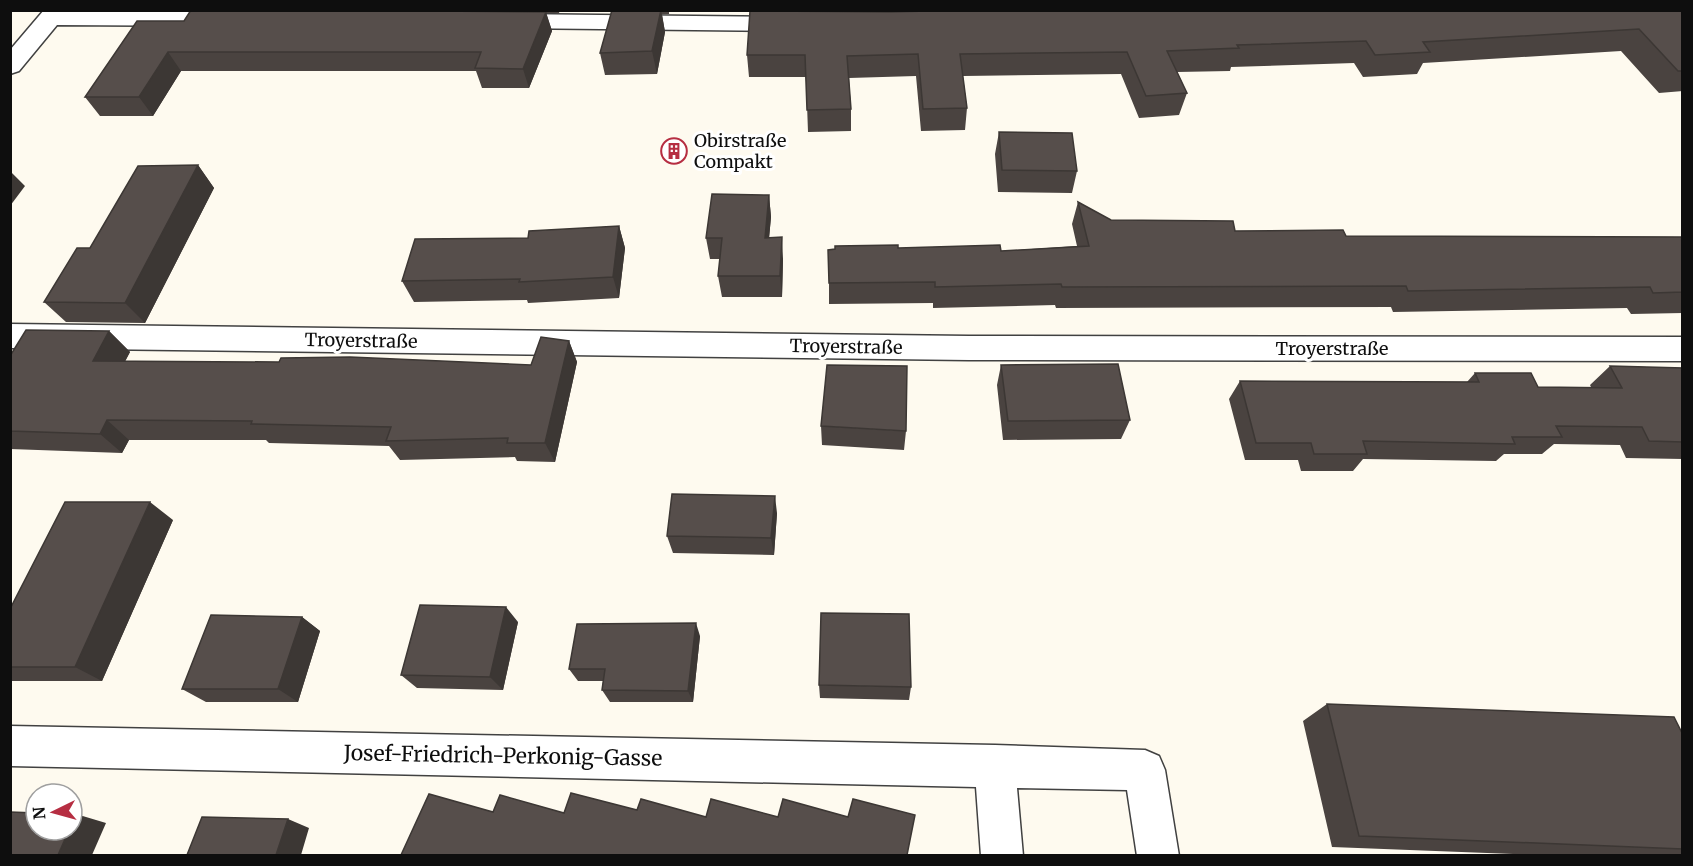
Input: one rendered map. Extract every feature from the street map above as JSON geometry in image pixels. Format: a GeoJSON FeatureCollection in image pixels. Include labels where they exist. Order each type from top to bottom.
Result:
{"type":"FeatureCollection","features":[{"type":"Feature","properties":{"kind":"street"},"geometry":{"type":"LineString","coordinates":[[10,66],[54,14],[250,19]]}},
{"type":"Feature","properties":{"kind":"street"},"geometry":{"type":"LineString","coordinates":[[485,21],[710,17],[816,24]]}},
{"type":"Feature","properties":{"kind":"street","name":"Troyerstraße"},"geometry":{"type":"LineString","coordinates":[[10,336],[957,348],[1683,350]]}},
{"type":"Feature","properties":{"kind":"street","name":"Josef-Friedrich-Perkonig-Gasse"},"geometry":{"type":"LineString","coordinates":[[10,746],[995,765],[1145,770],[1158,855]]}},
{"type":"Feature","properties":{"kind":"street"},"geometry":{"type":"LineString","coordinates":[[995,765],[1002,855]]}},
{"type":"Feature","properties":{"kind":"building"},"geometry":{"type":"Polygon","coordinates":[[[191,10],[546,12],[523,69],[475,68],[481,52],[168,52],[139,97],[85,97],[137,21],[184,21],[191,10]]]}},
{"type":"Feature","properties":{"kind":"building"},"geometry":{"type":"Polygon","coordinates":[[[612,10],[661,10],[652,51],[600,53],[612,10]]]}},
{"type":"Feature","properties":{"kind":"building"},"geometry":{"type":"Polygon","coordinates":[[[1683,10],[1683,71],[1678,71],[1639,29],[1423,42],[1430,52],[1375,55],[1366,41],[1237,45],[1239,48],[1167,51],[1187,93],[1146,96],[1127,52],[960,54],[967,108],[923,109],[918,54],[847,56],[851,109],[807,110],[805,55],[747,55],[750,11],[1683,10]]]}},
{"type":"Feature","properties":{"kind":"building"},"geometry":{"type":"Polygon","coordinates":[[[999,132],[1072,133],[1077,171],[1002,170],[999,132]]]}},
{"type":"Feature","properties":{"kind":"building"},"geometry":{"type":"Polygon","coordinates":[[[198,165],[125,303],[44,302],[77,248],[90,248],[138,166],[198,165]]]}},
{"type":"Feature","properties":{"kind":"building"},"geometry":{"type":"Polygon","coordinates":[[[712,194],[769,195],[765,238],[782,237],[780,276],[718,276],[722,238],[706,238],[712,194]]]}},
{"type":"Feature","properties":{"kind":"building"},"geometry":{"type":"Polygon","coordinates":[[[1078,202],[1111,220],[1233,221],[1235,231],[1343,230],[1346,236],[1683,237],[1683,292],[1653,293],[1650,287],[1408,291],[1406,286],[1062,287],[1061,284],[935,287],[935,282],[829,283],[828,250],[835,249],[835,246],[898,245],[898,248],[1000,245],[1001,251],[1089,246],[1078,202]]]}},
{"type":"Feature","properties":{"kind":"building"},"geometry":{"type":"Polygon","coordinates":[[[619,226],[613,277],[519,282],[520,279],[402,281],[415,239],[528,238],[529,231],[619,226]]]}},
{"type":"Feature","properties":{"kind":"building"},"geometry":{"type":"Polygon","coordinates":[[[26,330],[109,331],[93,361],[279,362],[281,358],[350,357],[531,365],[541,337],[569,341],[545,443],[507,443],[508,438],[386,441],[391,427],[251,424],[252,421],[107,420],[100,434],[10,431],[10,356],[26,330]]]}},
{"type":"Feature","properties":{"kind":"building"},"geometry":{"type":"Polygon","coordinates":[[[1118,364],[1130,420],[1008,421],[1001,365],[1118,364]]]}},
{"type":"Feature","properties":{"kind":"building"},"geometry":{"type":"Polygon","coordinates":[[[827,365],[907,366],[906,431],[821,426],[827,365]]]}},
{"type":"Feature","properties":{"kind":"building"},"geometry":{"type":"Polygon","coordinates":[[[1610,366],[1683,368],[1683,442],[1649,441],[1642,427],[1556,426],[1562,437],[1512,437],[1515,444],[1363,441],[1367,454],[1314,454],[1311,443],[1256,443],[1240,381],[1479,382],[1475,373],[1531,373],[1538,387],[1622,388],[1610,366]]]}},
{"type":"Feature","properties":{"kind":"building"},"geometry":{"type":"Polygon","coordinates":[[[672,494],[775,496],[771,538],[667,536],[672,494]]]}},
{"type":"Feature","properties":{"kind":"building"},"geometry":{"type":"Polygon","coordinates":[[[65,502],[150,502],[75,667],[10,667],[10,609],[65,502]]]}},
{"type":"Feature","properties":{"kind":"building"},"geometry":{"type":"Polygon","coordinates":[[[420,605],[506,607],[490,677],[401,675],[420,605]]]}},
{"type":"Feature","properties":{"kind":"building"},"geometry":{"type":"Polygon","coordinates":[[[821,613],[909,614],[911,687],[819,685],[821,613]]]}},
{"type":"Feature","properties":{"kind":"building"},"geometry":{"type":"Polygon","coordinates":[[[211,615],[302,617],[278,689],[182,689],[211,615]]]}},
{"type":"Feature","properties":{"kind":"building"},"geometry":{"type":"Polygon","coordinates":[[[696,623],[688,691],[602,690],[605,669],[569,669],[577,624],[696,623]]]}},
{"type":"Feature","properties":{"kind":"building"},"geometry":{"type":"Polygon","coordinates":[[[1327,704],[1674,717],[1683,735],[1683,849],[1359,836],[1327,704]]]}},
{"type":"Feature","properties":{"kind":"building"},"geometry":{"type":"Polygon","coordinates":[[[571,793],[637,810],[641,799],[706,817],[711,799],[778,817],[783,799],[848,817],[853,799],[915,815],[907,855],[401,855],[429,794],[493,812],[500,795],[564,813],[571,793]]]}},
{"type":"Feature","properties":{"kind":"building"},"geometry":{"type":"Polygon","coordinates":[[[10,812],[24,813],[24,842],[64,842],[58,855],[10,855],[10,812]]]}},
{"type":"Feature","properties":{"kind":"building"},"geometry":{"type":"Polygon","coordinates":[[[202,817],[288,819],[276,855],[187,855],[202,817]]]}},
{"type":"Feature","properties":{"kind":"place","name":"Obirstraße Compakt"},"geometry":{"type":"Point","coordinates":[674,151]}}]}
